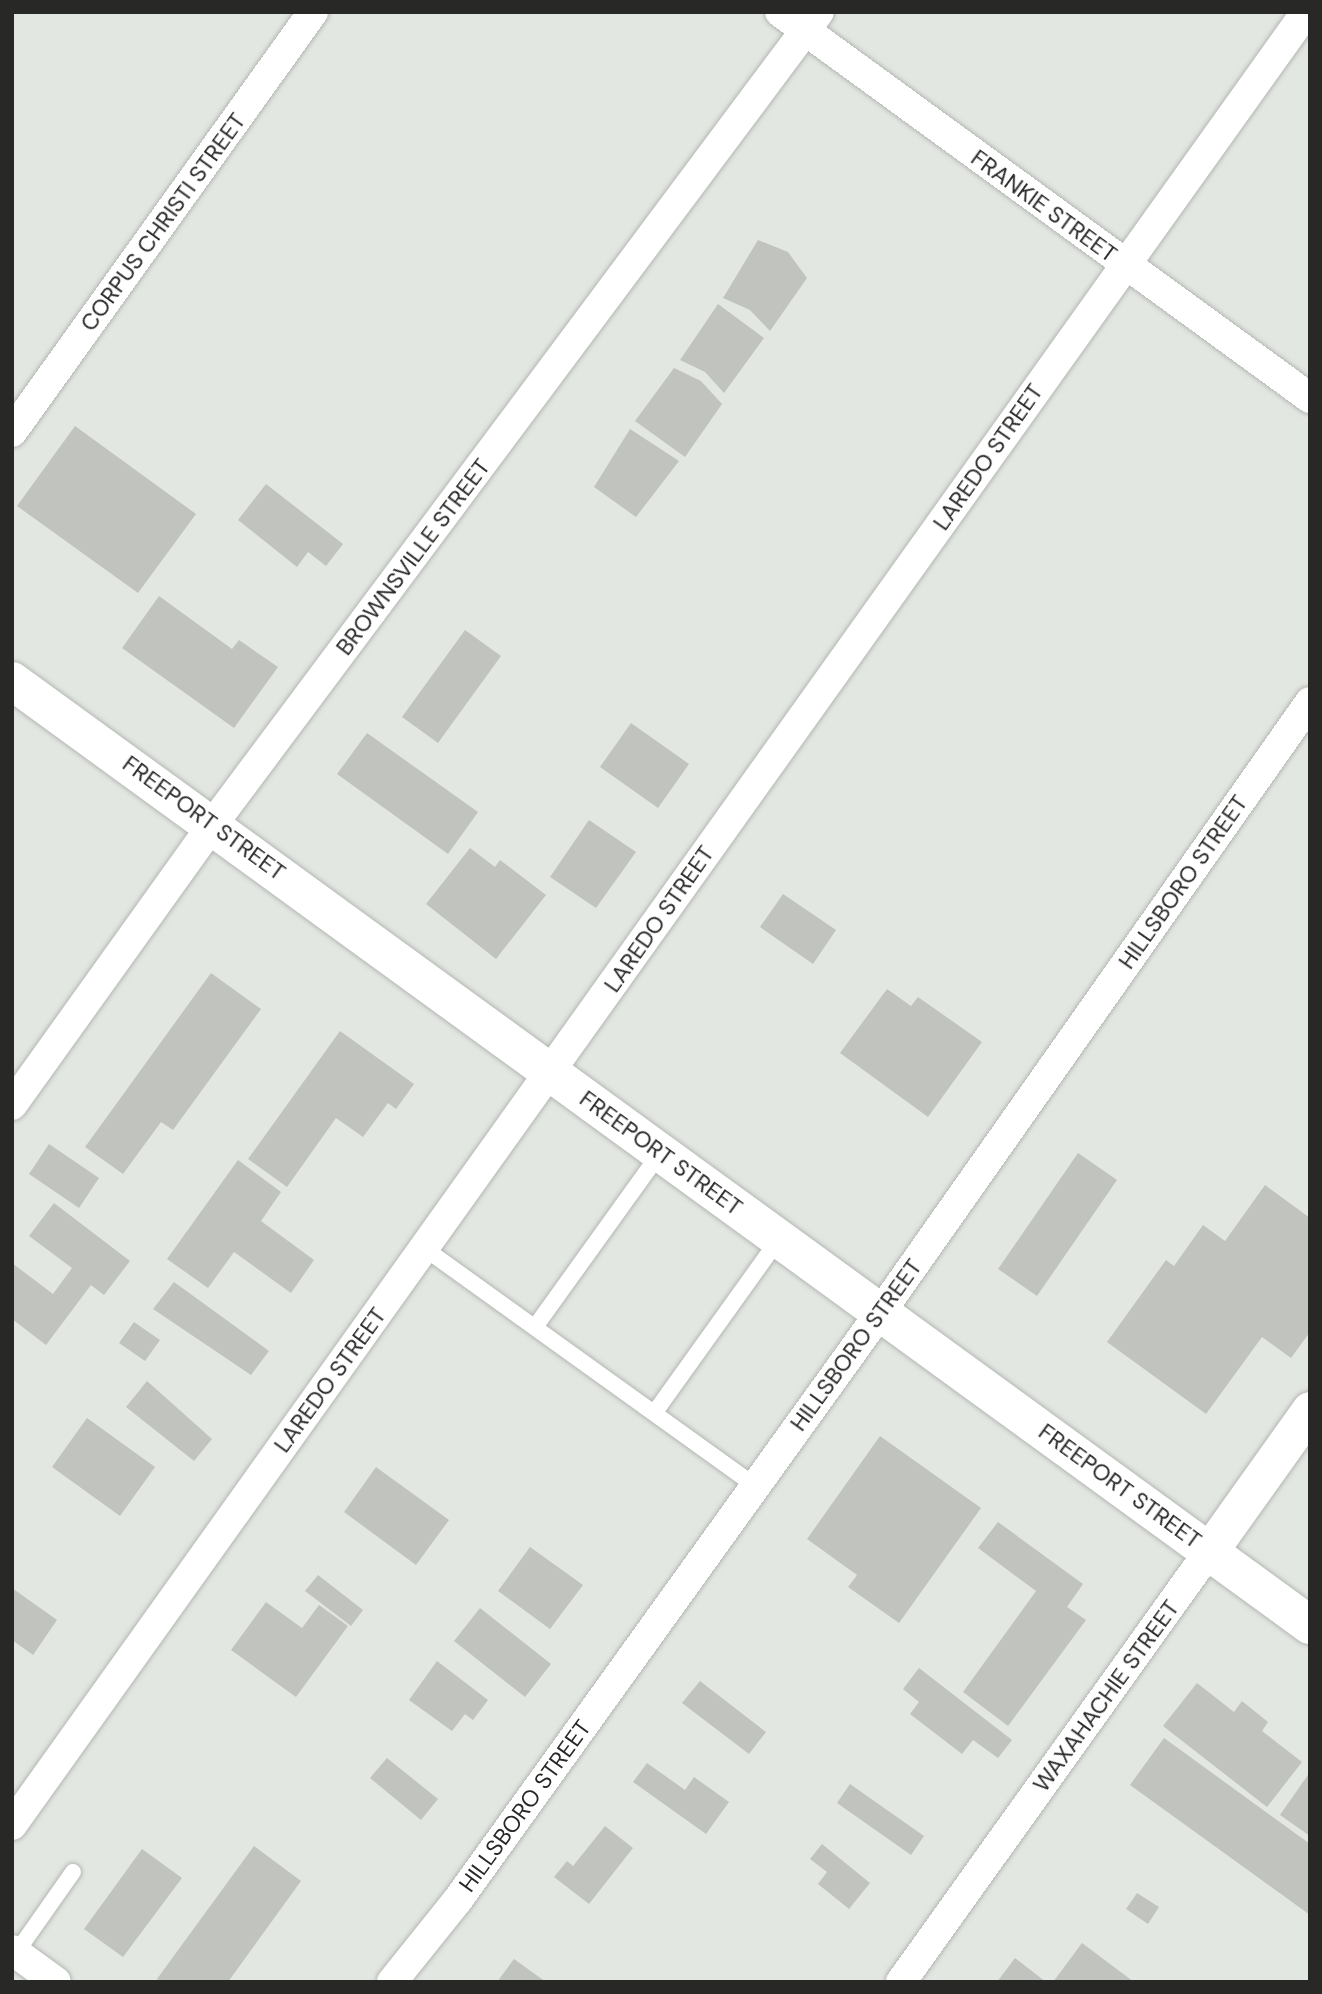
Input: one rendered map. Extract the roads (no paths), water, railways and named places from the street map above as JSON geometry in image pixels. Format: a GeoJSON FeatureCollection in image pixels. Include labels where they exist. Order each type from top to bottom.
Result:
{"type":"FeatureCollection","features":[{"type":"Feature","properties":{"kind":"main road","name":"FREEPORT STREET"},"geometry":{"type":"LineString","coordinates":[[12,681],[213,824],[660,1153],[1310,1625]]}},
{"type":"Feature","properties":{"kind":"street","name":"CORPUS CHRISTI STREET"},"geometry":{"type":"LineString","coordinates":[[12,432],[313,12]]}},
{"type":"Feature","properties":{"kind":"street","name":"FRANKIE STREET"},"geometry":{"type":"LineString","coordinates":[[780,12],[813,21],[1125,265],[1310,398]]}},
{"type":"Feature","properties":{"kind":"street","name":"LAREDO STREET"},"geometry":{"type":"LineString","coordinates":[[12,1825],[1306,12]]}},
{"type":"Feature","properties":{"kind":"street","name":"BROWNSVILLE STREET"},"geometry":{"type":"LineString","coordinates":[[12,1105],[213,824],[813,21]]}},
{"type":"Feature","properties":{"kind":"street","name":"HILLSBORO STREET"},"geometry":{"type":"LineString","coordinates":[[392,1982],[457,1901],[880,1313],[1310,702]]}},
{"type":"Feature","properties":{"kind":"street","name":"WAXAHACHIE STREET"},"geometry":{"type":"LineString","coordinates":[[901,1982],[1310,1410]]}},
{"type":"Feature","properties":{"kind":"street"},"geometry":{"type":"LineString","coordinates":[[14,1952],[56,1982]]}},
{"type":"Feature","properties":{"kind":"lane"},"geometry":{"type":"LineString","coordinates":[[535,1327],[660,1153]]}},
{"type":"Feature","properties":{"kind":"lane"},"geometry":{"type":"LineString","coordinates":[[655,1412],[779,1239]]}},
{"type":"Feature","properties":{"kind":"lane"},"geometry":{"type":"LineString","coordinates":[[424,1248],[755,1486]]}},
{"type":"Feature","properties":{"kind":"lane"},"geometry":{"type":"LineString","coordinates":[[14,1952],[73,1872]]}}]}
